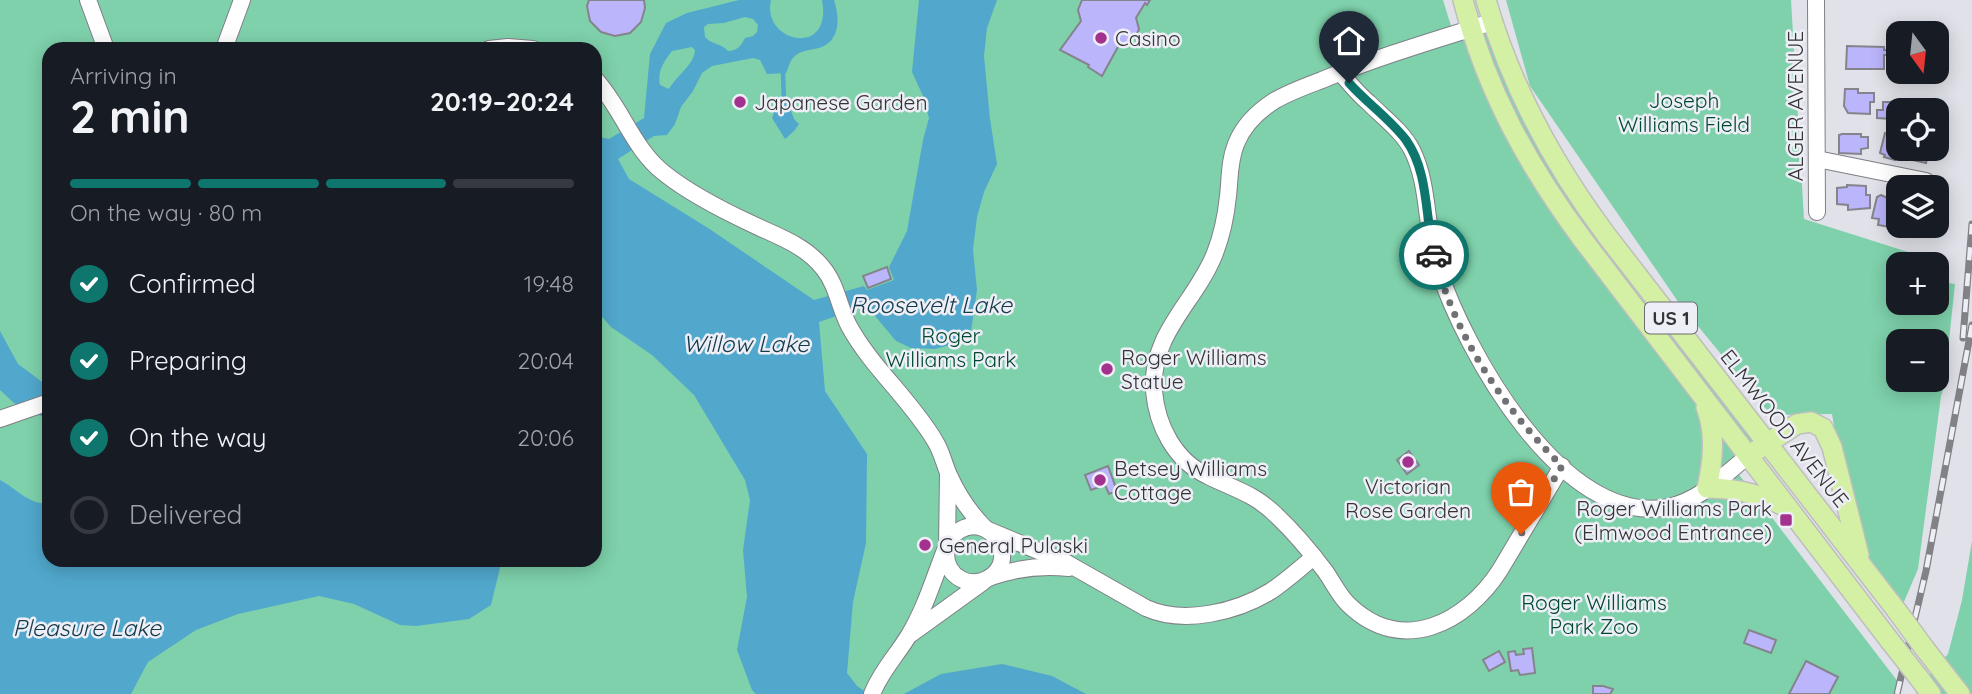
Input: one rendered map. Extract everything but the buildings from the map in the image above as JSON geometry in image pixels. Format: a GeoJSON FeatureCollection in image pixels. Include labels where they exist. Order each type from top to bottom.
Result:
{"type":"FeatureCollection","features":[{"type":"Feature","properties":{"kind":"main road","name":"US 1"},"geometry":{"type":"LineString","coordinates":[[1463,0],[1494,92],[1533,169],[1571,225],[1931,694]]}},
{"type":"Feature","properties":{"kind":"main road","name":"ELMWOOD AVENUE"},"geometry":{"type":"LineString","coordinates":[[1486,0],[1518,90],[1558,166],[1595,220],[1960,694]]}},
{"type":"Feature","properties":{"kind":"main road"},"geometry":{"type":"LineString","coordinates":[[1701,395],[1711,420],[1713,437],[1713,460],[1707,488],[1749,493],[1788,508]]}},
{"type":"Feature","properties":{"kind":"main road"},"geometry":{"type":"LineString","coordinates":[[1748,456],[1797,424],[1811,422],[1823,428],[1830,441],[1852,534],[1864,569]]}},
{"type":"Feature","properties":{"kind":"street"},"geometry":{"type":"LineString","coordinates":[[88,0],[103,42]]}},
{"type":"Feature","properties":{"kind":"street"},"geometry":{"type":"LineString","coordinates":[[227,42],[242,0]]}},
{"type":"Feature","properties":{"kind":"street","name":"ALGER AVENUE"},"geometry":{"type":"LineString","coordinates":[[1816,0],[1817,212]]}},
{"type":"Feature","properties":{"kind":"street"},"geometry":{"type":"LineString","coordinates":[[1492,22],[1340,72],[1275,101],[1257,114],[1241,134],[1231,158],[1225,217],[1216,251],[1203,278],[1168,330],[1157,360],[1154,381],[1159,417],[1164,432],[1179,455],[1197,471],[1241,490],[1264,504],[1291,529],[1349,605],[1376,623],[1396,629],[1416,630],[1435,626],[1468,608],[1489,586],[1562,466]]}},
{"type":"Feature","properties":{"kind":"street"},"geometry":{"type":"LineString","coordinates":[[1340,72],[1397,130],[1410,148],[1422,179],[1429,232],[1437,265],[1460,322],[1482,367],[1502,398],[1524,427],[1562,466],[1601,496],[1622,505],[1647,509],[1668,507],[1687,501],[1748,456]]}},
{"type":"Feature","properties":{"kind":"street"},"geometry":{"type":"LineString","coordinates":[[602,88],[640,147],[658,168],[676,182],[724,210],[790,242],[817,260],[829,276],[849,326],[935,441],[967,506],[998,539],[1002,555],[998,569],[909,636]]}},
{"type":"Feature","properties":{"kind":"street"},"geometry":{"type":"LineString","coordinates":[[1816,159],[1896,175]]}},
{"type":"Feature","properties":{"kind":"street"},"geometry":{"type":"LineString","coordinates":[[4,418],[42,404]]}},
{"type":"Feature","properties":{"kind":"street"},"geometry":{"type":"LineString","coordinates":[[948,472],[946,549],[948,565],[956,576],[974,583],[1009,571],[1037,567],[1082,571]]}},
{"type":"Feature","properties":{"kind":"street"},"geometry":{"type":"LineString","coordinates":[[873,691],[893,656],[909,636],[928,597],[946,549],[954,535],[964,528],[978,526],[1030,546],[1082,571],[1146,608],[1165,615],[1185,617],[1225,610],[1251,601],[1279,586],[1314,557]]}},
{"type":"Feature","properties":{"kind":"green space","name":"Roger Williams Park"},"geometry":{"type":"Polygon","coordinates":[[[0,0],[1443,0],[1452,29],[1488,20],[1544,149],[1759,437],[1730,463],[1902,687],[1900,694],[0,694],[0,0]]]}},
{"type":"Feature","properties":{"kind":"green space","name":"Joseph Williams Field"},"geometry":{"type":"Polygon","coordinates":[[[1506,0],[1791,0],[1804,219],[1908,252],[1886,252],[1886,315],[1949,315],[1949,283],[1955,284],[1949,340],[1949,329],[1886,329],[1886,392],[1942,392],[1918,569],[1900,611],[1856,564],[1823,435],[1835,431],[1832,414],[1771,415],[1679,303],[1530,86],[1506,0]]]}},
{"type":"Feature","properties":{"kind":"green space"},"geometry":{"type":"Polygon","coordinates":[[[1972,541],[1972,694],[1916,694],[1948,654],[1962,600],[1972,541]]]}},
{"type":"Feature","properties":{"kind":"water","name":"Willow Lake"},"geometry":{"type":"Polygon","coordinates":[[[739,0],[771,0],[771,14],[776,26],[797,38],[808,37],[817,31],[823,19],[822,0],[834,0],[837,25],[830,42],[797,55],[786,73],[767,74],[760,60],[753,58],[712,66],[702,73],[667,135],[654,136],[618,159],[629,179],[708,228],[814,300],[864,286],[867,290],[894,280],[889,267],[907,231],[929,118],[912,72],[919,0],[997,0],[987,28],[984,56],[997,164],[984,192],[977,217],[973,250],[977,290],[971,332],[963,339],[935,349],[911,348],[896,341],[870,310],[860,308],[819,322],[825,391],[867,454],[866,543],[853,602],[847,673],[857,686],[869,694],[756,694],[752,690],[737,650],[747,597],[743,550],[750,500],[745,480],[694,395],[652,355],[611,327],[602,317],[602,138],[609,139],[644,118],[650,54],[666,23],[687,13],[739,0]],[[745,17],[708,24],[704,27],[705,37],[728,51],[736,49],[745,38],[757,32],[758,25],[753,19],[745,17]],[[692,47],[672,51],[662,67],[660,85],[669,89],[692,60],[695,50],[692,47]]]}},
{"type":"Feature","properties":{"kind":"water"},"geometry":{"type":"Polygon","coordinates":[[[778,102],[788,103],[794,119],[799,124],[785,139],[772,118],[778,102]]]}},
{"type":"Feature","properties":{"kind":"water"},"geometry":{"type":"Polygon","coordinates":[[[0,331],[18,364],[42,382],[42,417],[14,403],[0,390],[0,331]]]}},
{"type":"Feature","properties":{"kind":"water","name":"Pleasure Lake"},"geometry":{"type":"Polygon","coordinates":[[[0,480],[29,499],[42,503],[42,567],[500,567],[491,605],[469,619],[416,626],[400,625],[354,604],[319,596],[238,614],[196,630],[148,662],[131,694],[0,694],[0,480]]]}},
{"type":"Feature","properties":{"kind":"water"},"geometry":{"type":"Polygon","coordinates":[[[1002,664],[1052,676],[1086,694],[904,694],[941,674],[1002,664]]]}},
{"type":"Feature","properties":{"kind":"waterway"},"geometry":{"type":"LineString","coordinates":[[783,73],[784,102]]}},
{"type":"Feature","properties":{"kind":"railway"},"geometry":{"type":"LineString","coordinates":[[1963,338],[1972,224]]}},
{"type":"Feature","properties":{"kind":"railway"},"geometry":{"type":"LineString","coordinates":[[1897,694],[1926,571],[1972,325]]}},
{"type":"Feature","properties":{"kind":"way so far"},"geometry":{"type":"LineString","coordinates":[[1434,255],[1449,297],[1482,367],[1524,427],[1562,466],[1521,534]]}},
{"type":"Feature","properties":{"kind":"place","name":"Casino"},"geometry":{"type":"Point","coordinates":[1101,38]}},
{"type":"Feature","properties":{"kind":"place","name":"Japanese Garden"},"geometry":{"type":"Point","coordinates":[740,102]}},
{"type":"Feature","properties":{"kind":"place","name":"Roger Williams Statue"},"geometry":{"type":"Point","coordinates":[1107,369]}},
{"type":"Feature","properties":{"kind":"place","name":"Victorian Rose Garden"},"geometry":{"type":"Point","coordinates":[1408,462]}},
{"type":"Feature","properties":{"kind":"place","name":"Betsey Williams Cottage"},"geometry":{"type":"Point","coordinates":[1100,480]}},
{"type":"Feature","properties":{"kind":"place","name":"Roger Williams Park (Elmwood Entrance)"},"geometry":{"type":"Point","coordinates":[1786,520]}},
{"type":"Feature","properties":{"kind":"place","name":"General Pulaski"},"geometry":{"type":"Point","coordinates":[925,545]}},
{"type":"Feature","properties":{"kind":"route"},"geometry":{"type":"LineString","coordinates":[[1349,83],[1397,130],[1416,160],[1422,179],[1434,255]]}},
{"type":"Feature","properties":{"kind":"water label","name":"Roosevelt Lake"},"geometry":{"type":"Point","coordinates":[931,304]}},
{"type":"Feature","properties":{"kind":"park label","name":"Roger Williams Park Zoo"},"geometry":{"type":"Point","coordinates":[1594,614]}}]}
